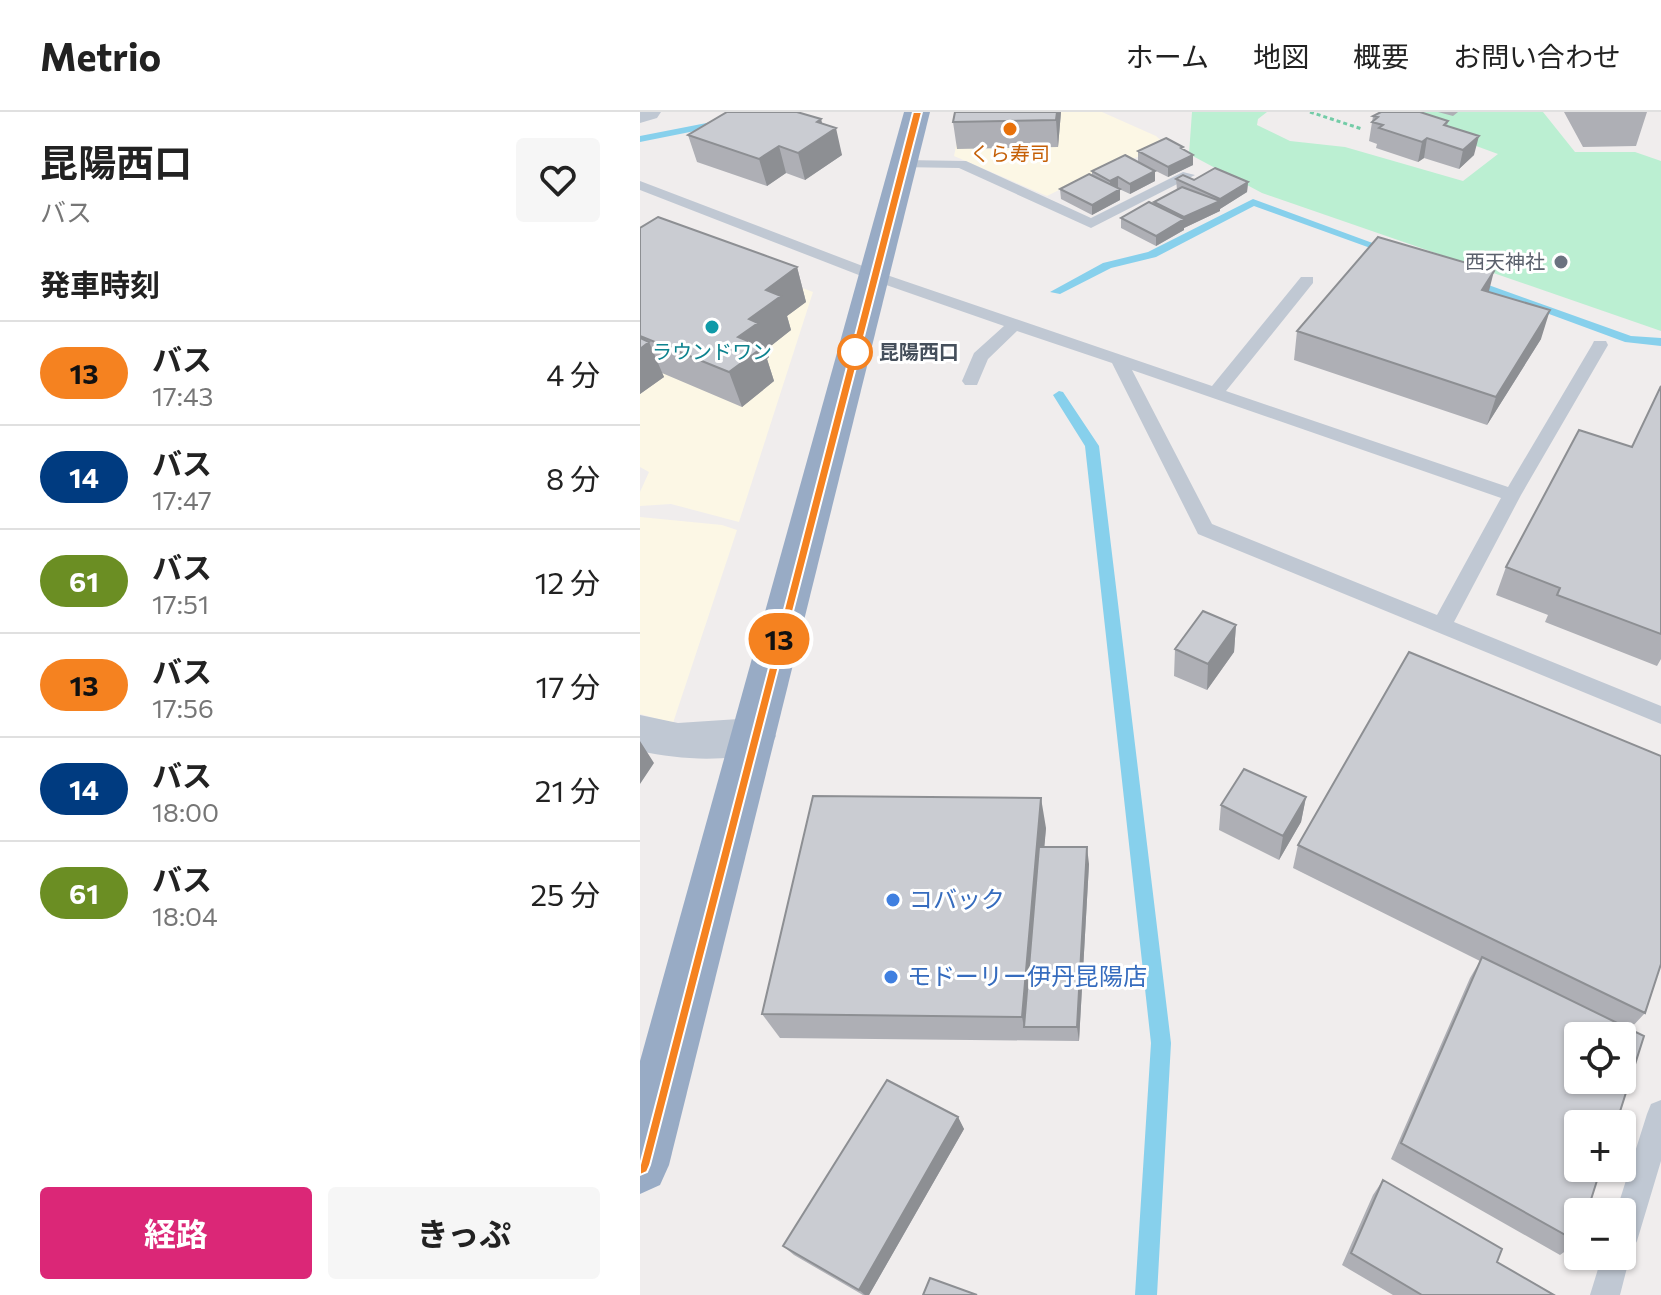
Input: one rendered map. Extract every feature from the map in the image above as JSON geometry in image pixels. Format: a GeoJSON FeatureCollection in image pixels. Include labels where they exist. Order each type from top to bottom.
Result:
{"type":"FeatureCollection","features":[{"type":"Feature","properties":{"kind":"highway"},"geometry":{"type":"LineString","coordinates":[[640,1165],[917,112]]}},
{"type":"Feature","properties":{"kind":"street"},"geometry":{"type":"LineString","coordinates":[[640,115],[647,112]]}},
{"type":"Feature","properties":{"kind":"street"},"geometry":{"type":"LineString","coordinates":[[640,733],[678,741],[754,736]]}},
{"type":"Feature","properties":{"kind":"lane"},"geometry":{"type":"LineString","coordinates":[[904,164],[961,164],[1100,228],[1188,175]]}},
{"type":"Feature","properties":{"kind":"lane"},"geometry":{"type":"LineString","coordinates":[[640,185],[875,276],[1512,495]]}},
{"type":"Feature","properties":{"kind":"lane"},"geometry":{"type":"LineString","coordinates":[[1215,393],[1307,280]]}},
{"type":"Feature","properties":{"kind":"lane"},"geometry":{"type":"LineString","coordinates":[[971,381],[980,357],[1015,324]]}},
{"type":"Feature","properties":{"kind":"lane"},"geometry":{"type":"LineString","coordinates":[[1442,625],[1512,495],[1600,345]]}},
{"type":"Feature","properties":{"kind":"lane"},"geometry":{"type":"LineString","coordinates":[[1118,359],[1205,529],[1661,715]]}},
{"type":"Feature","properties":{"kind":"lane"},"geometry":{"type":"LineString","coordinates":[[1636,1207],[1654,1163],[1661,1114]]}},
{"type":"Feature","properties":{"kind":"lane"},"geometry":{"type":"LineString","coordinates":[[1605,1295],[1613,1270]]}},
{"type":"Feature","properties":{"kind":"path"},"geometry":{"type":"LineString","coordinates":[[1310,112],[1362,129]]}},
{"type":"Feature","properties":{"kind":"shaded area"},"geometry":{"type":"Polygon","coordinates":[[[963,112],[1102,112],[1156,136],[1168,147],[1101,169],[1047,196],[954,156],[963,112]]]}},
{"type":"Feature","properties":{"kind":"shaded area"},"geometry":{"type":"Polygon","coordinates":[[[640,226],[813,292],[739,522],[671,504],[640,506],[640,492],[649,472],[640,467],[640,226]]]}},
{"type":"Feature","properties":{"kind":"shaded area"},"geometry":{"type":"Polygon","coordinates":[[[640,517],[722,525],[737,530],[673,723],[640,714],[640,517]]]}},
{"type":"Feature","properties":{"kind":"green space","name":"西天神社"},"geometry":{"type":"Polygon","coordinates":[[[1192,112],[1267,112],[1258,119],[1257,125],[1290,141],[1345,147],[1463,181],[1498,154],[1419,125],[1400,112],[1543,112],[1575,152],[1635,152],[1661,161],[1661,331],[1262,193],[1189,154],[1192,112]]]}},
{"type":"Feature","properties":{"kind":"building"},"geometry":{"type":"Polygon","coordinates":[[[727,112],[797,112],[821,119],[817,122],[836,128],[798,153],[779,146],[759,159],[688,135],[727,112]]]}},
{"type":"Feature","properties":{"kind":"building"},"geometry":{"type":"Polygon","coordinates":[[[955,112],[1057,112],[1056,120],[953,122],[955,112]]]}},
{"type":"Feature","properties":{"kind":"building"},"geometry":{"type":"Polygon","coordinates":[[[1381,112],[1420,112],[1448,121],[1444,125],[1479,136],[1463,150],[1427,138],[1422,142],[1379,128],[1383,125],[1372,122],[1378,117],[1373,116],[1381,112]]]}},
{"type":"Feature","properties":{"kind":"building"},"geometry":{"type":"Polygon","coordinates":[[[1166,138],[1193,155],[1168,167],[1138,151],[1166,138]]]}},
{"type":"Feature","properties":{"kind":"building"},"geometry":{"type":"Polygon","coordinates":[[[1125,155],[1155,171],[1130,184],[1118,177],[1110,181],[1092,171],[1125,155]]]}},
{"type":"Feature","properties":{"kind":"building"},"geometry":{"type":"Polygon","coordinates":[[[1215,168],[1248,182],[1220,199],[1176,179],[1183,175],[1194,180],[1215,168]]]}},
{"type":"Feature","properties":{"kind":"building"},"geometry":{"type":"Polygon","coordinates":[[[1089,174],[1120,189],[1092,205],[1060,189],[1089,174]]]}},
{"type":"Feature","properties":{"kind":"building"},"geometry":{"type":"Polygon","coordinates":[[[1182,187],[1220,201],[1184,217],[1154,202],[1182,187]]]}},
{"type":"Feature","properties":{"kind":"building"},"geometry":{"type":"Polygon","coordinates":[[[1149,202],[1184,219],[1156,236],[1121,218],[1149,202]]]}},
{"type":"Feature","properties":{"kind":"building","name":"ラウンドワン"},"geometry":{"type":"Polygon","coordinates":[[[658,217],[797,267],[766,290],[781,296],[749,319],[758,323],[738,337],[763,347],[729,372],[640,336],[640,228],[658,217]]]}},
{"type":"Feature","properties":{"kind":"building"},"geometry":{"type":"Polygon","coordinates":[[[1378,237],[1494,271],[1482,290],[1550,310],[1496,397],[1297,331],[1378,237]]]}},
{"type":"Feature","properties":{"kind":"building"},"geometry":{"type":"Polygon","coordinates":[[[640,338],[649,342],[640,349],[640,338]]]}},
{"type":"Feature","properties":{"kind":"building"},"geometry":{"type":"Polygon","coordinates":[[[1661,386],[1661,634],[1557,595],[1560,588],[1506,567],[1579,430],[1632,447],[1661,386]]]}},
{"type":"Feature","properties":{"kind":"building"},"geometry":{"type":"Polygon","coordinates":[[[1203,611],[1236,625],[1208,664],[1175,649],[1203,611]]]}},
{"type":"Feature","properties":{"kind":"building"},"geometry":{"type":"Polygon","coordinates":[[[1409,652],[1661,756],[1661,964],[1645,1013],[1298,845],[1409,652]]]}},
{"type":"Feature","properties":{"kind":"building"},"geometry":{"type":"Polygon","coordinates":[[[1244,769],[1306,797],[1283,836],[1221,805],[1244,769]]]}},
{"type":"Feature","properties":{"kind":"building"},"geometry":{"type":"Polygon","coordinates":[[[813,796],[1041,798],[1022,1017],[762,1014],[813,796]]]}},
{"type":"Feature","properties":{"kind":"building"},"geometry":{"type":"Polygon","coordinates":[[[1039,847],[1087,847],[1077,1027],[1024,1027],[1039,847]]]}},
{"type":"Feature","properties":{"kind":"building"},"geometry":{"type":"Polygon","coordinates":[[[1482,957],[1615,1022],[1564,1022],[1564,1094],[1626,1094],[1620,1110],[1564,1110],[1564,1182],[1597,1182],[1591,1198],[1564,1198],[1564,1234],[1401,1143],[1482,957]]]}},
{"type":"Feature","properties":{"kind":"building"},"geometry":{"type":"Polygon","coordinates":[[[1636,1032],[1644,1036],[1636,1061],[1636,1032]]]}},
{"type":"Feature","properties":{"kind":"building"},"geometry":{"type":"Polygon","coordinates":[[[887,1080],[958,1117],[859,1290],[783,1246],[887,1080]]]}},
{"type":"Feature","properties":{"kind":"building"},"geometry":{"type":"Polygon","coordinates":[[[1383,1180],[1502,1249],[1497,1262],[1554,1295],[1422,1295],[1351,1253],[1383,1180]]]}},
{"type":"Feature","properties":{"kind":"building"},"geometry":{"type":"Polygon","coordinates":[[[930,1278],[977,1295],[923,1295],[930,1278]]]}},
{"type":"Feature","properties":{"kind":"waterway"},"geometry":{"type":"LineString","coordinates":[[640,139],[722,123]]}},
{"type":"Feature","properties":{"kind":"waterway"},"geometry":{"type":"LineString","coordinates":[[1056,292],[1107,265],[1152,255],[1253,202],[1391,252]]}},
{"type":"Feature","properties":{"kind":"waterway"},"geometry":{"type":"LineString","coordinates":[[1469,281],[1629,339],[1661,342]]}},
{"type":"Feature","properties":{"kind":"waterway"},"geometry":{"type":"LineString","coordinates":[[1059,395],[1092,446],[1161,1043],[1146,1295]]}},
{"type":"Feature","properties":{"kind":"bus line","name":"13"},"geometry":{"type":"LineString","coordinates":[[640,1165],[917,112]]}},
{"type":"Feature","properties":{"kind":"place","name":"くら寿司"},"geometry":{"type":"Point","coordinates":[1010,129]}},
{"type":"Feature","properties":{"kind":"place","name":"西天神社"},"geometry":{"type":"Point","coordinates":[1561,262]}},
{"type":"Feature","properties":{"kind":"place","name":"ラウンドワン"},"geometry":{"type":"Point","coordinates":[712,327]}},
{"type":"Feature","properties":{"kind":"place","name":"昆陽西口"},"geometry":{"type":"Point","coordinates":[855,352]}},
{"type":"Feature","properties":{"kind":"place","name":"コバック"},"geometry":{"type":"Point","coordinates":[893,900]}},
{"type":"Feature","properties":{"kind":"place","name":"モドーリー伊丹昆陽店"},"geometry":{"type":"Point","coordinates":[891,977]}}]}
